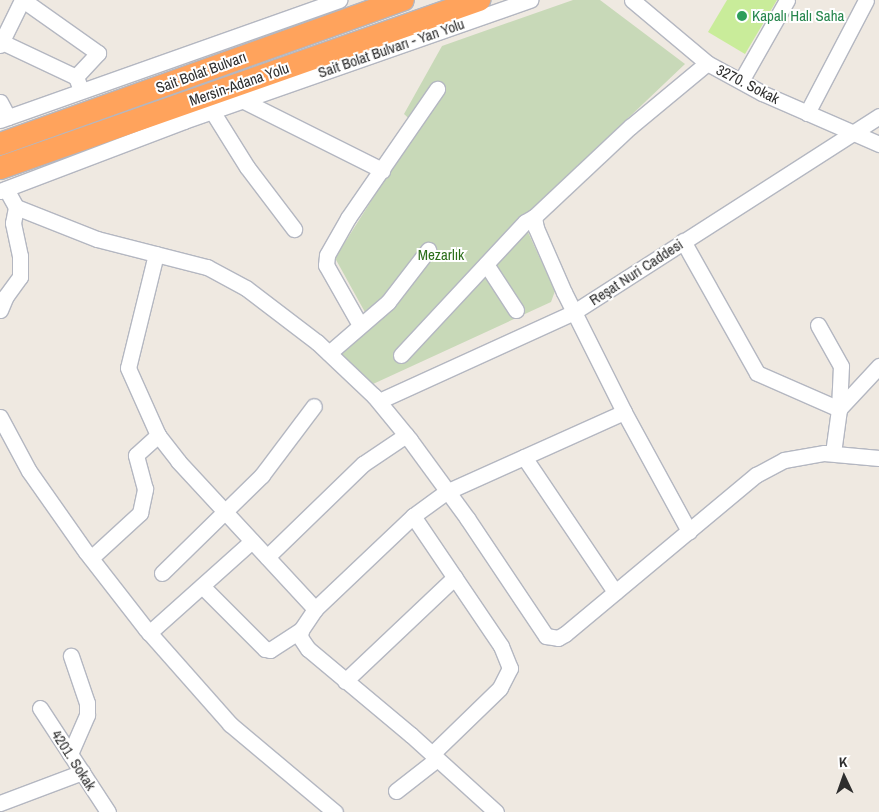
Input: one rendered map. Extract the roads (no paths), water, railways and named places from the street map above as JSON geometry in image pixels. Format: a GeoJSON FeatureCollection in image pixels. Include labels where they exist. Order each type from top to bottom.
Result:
{"type":"FeatureCollection","features":[{"type":"Feature","properties":{"kind":"highway","name":"Sait Bolat Bulvarı"},"geometry":{"type":"LineString","coordinates":[[0,144],[310,13],[403,0]]}},
{"type":"Feature","properties":{"kind":"highway","name":"Mersin-Adana Yolu"},"geometry":{"type":"LineString","coordinates":[[0,168],[479,0]]}},
{"type":"Feature","properties":{"kind":"street"},"geometry":{"type":"LineString","coordinates":[[22,0],[98,53],[79,84],[1,44],[22,0]]}},
{"type":"Feature","properties":{"kind":"street"},"geometry":{"type":"LineString","coordinates":[[0,102],[4,118],[79,84],[310,13],[340,0]]}},
{"type":"Feature","properties":{"kind":"street","name":"Sait Bolat Bulvarı - Yan Yolu"},"geometry":{"type":"LineString","coordinates":[[3,190],[242,100],[530,0]]}},
{"type":"Feature","properties":{"kind":"street","name":"3270. Sokak"},"geometry":{"type":"LineString","coordinates":[[632,0],[707,63],[741,81],[879,144]]}},
{"type":"Feature","properties":{"kind":"street"},"geometry":{"type":"LineString","coordinates":[[741,81],[787,0]]}},
{"type":"Feature","properties":{"kind":"street"},"geometry":{"type":"LineString","coordinates":[[807,112],[866,0]]}},
{"type":"Feature","properties":{"kind":"street"},"geometry":{"type":"LineString","coordinates":[[401,355],[525,222],[534,217],[630,127],[707,63]]}},
{"type":"Feature","properties":{"kind":"street"},"geometry":{"type":"LineString","coordinates":[[360,325],[326,265],[327,256],[437,89]]}},
{"type":"Feature","properties":{"kind":"street"},"geometry":{"type":"LineString","coordinates":[[242,100],[382,170]]}},
{"type":"Feature","properties":{"kind":"street"},"geometry":{"type":"LineString","coordinates":[[212,111],[247,167],[294,229]]}},
{"type":"Feature","properties":{"kind":"street","name":"Reşat Nuri Caddesi"},"geometry":{"type":"LineString","coordinates":[[379,401],[574,312],[879,116]]}},
{"type":"Feature","properties":{"kind":"street"},"geometry":{"type":"LineString","coordinates":[[3,190],[16,207],[97,239],[207,267],[246,288],[329,353],[379,401],[406,435],[546,636],[558,638],[756,475],[784,460],[833,453],[879,458]]}},
{"type":"Feature","properties":{"kind":"street"},"geometry":{"type":"LineString","coordinates":[[0,310],[6,296],[20,277],[20,256],[13,223],[16,207]]}},
{"type":"Feature","properties":{"kind":"street"},"geometry":{"type":"LineString","coordinates":[[534,217],[536,228],[574,312],[624,412],[689,531]]}},
{"type":"Feature","properties":{"kind":"street"},"geometry":{"type":"LineString","coordinates":[[683,241],[757,373],[839,409]]}},
{"type":"Feature","properties":{"kind":"street"},"geometry":{"type":"LineString","coordinates":[[329,353],[388,302],[428,250]]}},
{"type":"Feature","properties":{"kind":"street"},"geometry":{"type":"LineString","coordinates":[[156,254],[128,363],[158,435],[225,512],[315,609]]}},
{"type":"Feature","properties":{"kind":"street"},"geometry":{"type":"LineString","coordinates":[[486,264],[516,310]]}},
{"type":"Feature","properties":{"kind":"street"},"geometry":{"type":"LineString","coordinates":[[818,326],[841,366],[839,409],[833,453]]}},
{"type":"Feature","properties":{"kind":"street"},"geometry":{"type":"LineString","coordinates":[[839,409],[879,366]]}},
{"type":"Feature","properties":{"kind":"street"},"geometry":{"type":"LineString","coordinates":[[162,573],[262,476],[314,406]]}},
{"type":"Feature","properties":{"kind":"street"},"geometry":{"type":"LineString","coordinates":[[202,586],[265,649],[270,650],[301,630],[315,609],[413,516],[446,492],[624,412]]}},
{"type":"Feature","properties":{"kind":"street"},"geometry":{"type":"LineString","coordinates":[[0,417],[29,471],[90,558],[150,633],[230,724],[335,812]]}},
{"type":"Feature","properties":{"kind":"street"},"geometry":{"type":"LineString","coordinates":[[90,558],[140,513],[145,489],[136,455],[158,435]]}},
{"type":"Feature","properties":{"kind":"street"},"geometry":{"type":"LineString","coordinates":[[267,557],[363,464],[406,435]]}},
{"type":"Feature","properties":{"kind":"street"},"geometry":{"type":"LineString","coordinates":[[524,457],[615,592]]}},
{"type":"Feature","properties":{"kind":"street"},"geometry":{"type":"LineString","coordinates":[[396,791],[435,756],[500,688],[510,668],[501,646],[413,516]]}},
{"type":"Feature","properties":{"kind":"street"},"geometry":{"type":"LineString","coordinates":[[150,633],[252,541]]}},
{"type":"Feature","properties":{"kind":"street"},"geometry":{"type":"LineString","coordinates":[[346,681],[455,578]]}},
{"type":"Feature","properties":{"kind":"street"},"geometry":{"type":"LineString","coordinates":[[301,630],[300,637],[308,650],[435,756],[496,812]]}},
{"type":"Feature","properties":{"kind":"street"},"geometry":{"type":"LineString","coordinates":[[70,754],[87,714],[87,704],[71,656]]}},
{"type":"Feature","properties":{"kind":"street","name":"4201. Sokak"},"geometry":{"type":"LineString","coordinates":[[40,708],[108,812]]}},
{"type":"Feature","properties":{"kind":"street"},"geometry":{"type":"LineString","coordinates":[[0,803],[82,772]]}},
{"type":"Feature","properties":{"kind":"place","name":"Kapalı Halı Saha"},"geometry":{"type":"Point","coordinates":[742,16]}},
{"type":"Feature","properties":{"kind":"park label","name":"Mezarlık"},"geometry":{"type":"Point","coordinates":[441,255]}}]}
